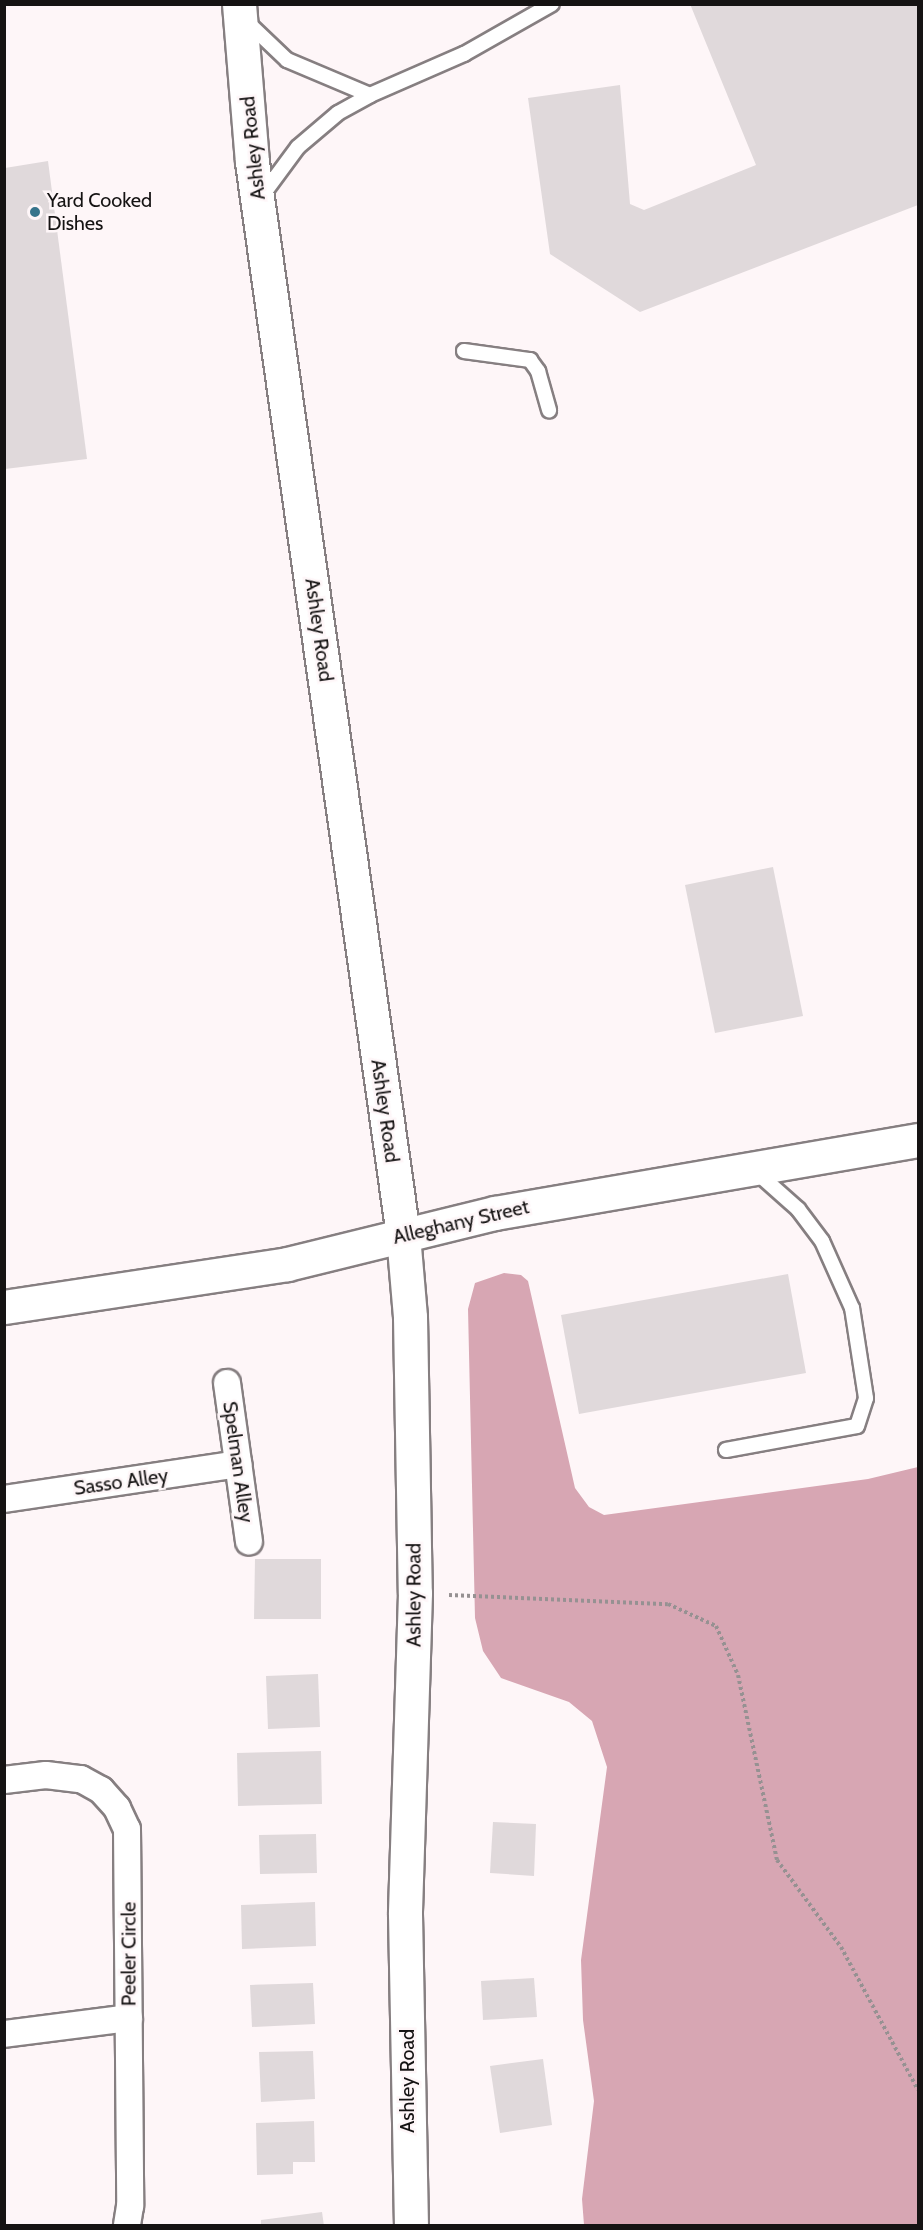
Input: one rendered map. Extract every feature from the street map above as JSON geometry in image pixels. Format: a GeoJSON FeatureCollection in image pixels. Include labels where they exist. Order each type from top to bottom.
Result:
{"type":"FeatureCollection","features":[{"type":"Feature","properties":{"kind":"street","name":"Ashley Road"},"geometry":{"type":"LineString","coordinates":[[239,10],[258,201],[403,1234],[410,1317],[415,1593],[405,1914],[411,2226]]}},
{"type":"Feature","properties":{"kind":"street","name":"Alleghany Street"},"geometry":{"type":"LineString","coordinates":[[4,1307],[286,1264],[495,1213],[918,1140]]}},
{"type":"Feature","properties":{"kind":"street","name":"Spelman Alley"},"geometry":{"type":"LineString","coordinates":[[227,1383],[249,1541]]}},
{"type":"Feature","properties":{"kind":"street","name":"Sasso Alley"},"geometry":{"type":"LineString","coordinates":[[4,1499],[238,1464]]}},
{"type":"Feature","properties":{"kind":"street","name":"Peeler Circle"},"geometry":{"type":"LineString","coordinates":[[4,1780],[69,1775],[101,1790],[117,1808],[127,1829],[129,1852],[130,2206],[127,2226]]}},
{"type":"Feature","properties":{"kind":"street"},"geometry":{"type":"LineString","coordinates":[[4,2034],[129,2018]]}},
{"type":"Feature","properties":{"kind":"lane"},"geometry":{"type":"LineString","coordinates":[[258,201],[297,147],[338,113],[370,95],[464,54],[552,4]]}},
{"type":"Feature","properties":{"kind":"lane"},"geometry":{"type":"LineString","coordinates":[[239,10],[287,60],[370,95]]}},
{"type":"Feature","properties":{"kind":"lane"},"geometry":{"type":"LineString","coordinates":[[464,351],[530,360],[538,371],[549,410]]}},
{"type":"Feature","properties":{"kind":"lane"},"geometry":{"type":"LineString","coordinates":[[726,1450],[857,1426],[866,1398],[852,1308],[822,1241],[798,1209],[751,1167]]}},
{"type":"Feature","properties":{"kind":"path"},"geometry":{"type":"LineString","coordinates":[[415,1593],[668,1605],[716,1626],[738,1675],[777,1860],[841,1947],[918,2090]]}},
{"type":"Feature","properties":{"kind":"shaded area"},"geometry":{"type":"Polygon","coordinates":[[[504,1273],[521,1275],[528,1281],[575,1488],[589,1507],[604,1515],[868,1479],[918,1467],[918,2225],[584,2225],[582,2199],[594,2101],[583,2020],[581,1960],[607,1767],[592,1721],[569,1702],[501,1678],[483,1651],[475,1618],[468,1309],[475,1283],[504,1273]]]}},
{"type":"Feature","properties":{"kind":"building"},"geometry":{"type":"Polygon","coordinates":[[[690,4],[918,4],[918,205],[640,312],[550,254],[528,98],[620,85],[630,204],[644,210],[756,165],[690,4]]]}},
{"type":"Feature","properties":{"kind":"building"},"geometry":{"type":"Polygon","coordinates":[[[48,161],[87,459],[5,469],[5,168],[48,161]]]}},
{"type":"Feature","properties":{"kind":"building"},"geometry":{"type":"Polygon","coordinates":[[[773,867],[803,1016],[715,1033],[685,885],[773,867]]]}},
{"type":"Feature","properties":{"kind":"building"},"geometry":{"type":"Polygon","coordinates":[[[788,1274],[806,1373],[579,1414],[561,1315],[788,1274]]]}},
{"type":"Feature","properties":{"kind":"building"},"geometry":{"type":"Polygon","coordinates":[[[255,1559],[321,1559],[321,1619],[254,1619],[255,1559]]]}},
{"type":"Feature","properties":{"kind":"building"},"geometry":{"type":"Polygon","coordinates":[[[318,1674],[320,1727],[268,1729],[266,1676],[318,1674]]]}},
{"type":"Feature","properties":{"kind":"building"},"geometry":{"type":"Polygon","coordinates":[[[321,1751],[322,1804],[238,1806],[237,1753],[321,1751]]]}},
{"type":"Feature","properties":{"kind":"building"},"geometry":{"type":"Polygon","coordinates":[[[493,1822],[536,1824],[534,1876],[490,1873],[493,1822]]]}},
{"type":"Feature","properties":{"kind":"building"},"geometry":{"type":"Polygon","coordinates":[[[316,1834],[317,1873],[260,1874],[259,1835],[316,1834]]]}},
{"type":"Feature","properties":{"kind":"building"},"geometry":{"type":"Polygon","coordinates":[[[315,1902],[316,1946],[242,1949],[241,1905],[315,1902]]]}},
{"type":"Feature","properties":{"kind":"building"},"geometry":{"type":"Polygon","coordinates":[[[534,1978],[537,2017],[483,2020],[481,1981],[534,1978]]]}},
{"type":"Feature","properties":{"kind":"building"},"geometry":{"type":"Polygon","coordinates":[[[313,1983],[315,2024],[252,2027],[250,1985],[313,1983]]]}},
{"type":"Feature","properties":{"kind":"building"},"geometry":{"type":"Polygon","coordinates":[[[313,2051],[315,2099],[261,2102],[259,2052],[313,2051]]]}},
{"type":"Feature","properties":{"kind":"building"},"geometry":{"type":"Polygon","coordinates":[[[543,2059],[552,2125],[500,2133],[490,2066],[543,2059]]]}},
{"type":"Feature","properties":{"kind":"building"},"geometry":{"type":"Polygon","coordinates":[[[314,2121],[315,2162],[293,2162],[293,2174],[257,2175],[256,2123],[314,2121]]]}},
{"type":"Feature","properties":{"kind":"building"},"geometry":{"type":"Polygon","coordinates":[[[322,2212],[324,2226],[261,2226],[261,2220],[322,2212]]]}},
{"type":"Feature","properties":{"kind":"place","name":"Yard Cooked Dishes"},"geometry":{"type":"Point","coordinates":[35,212]}}]}
